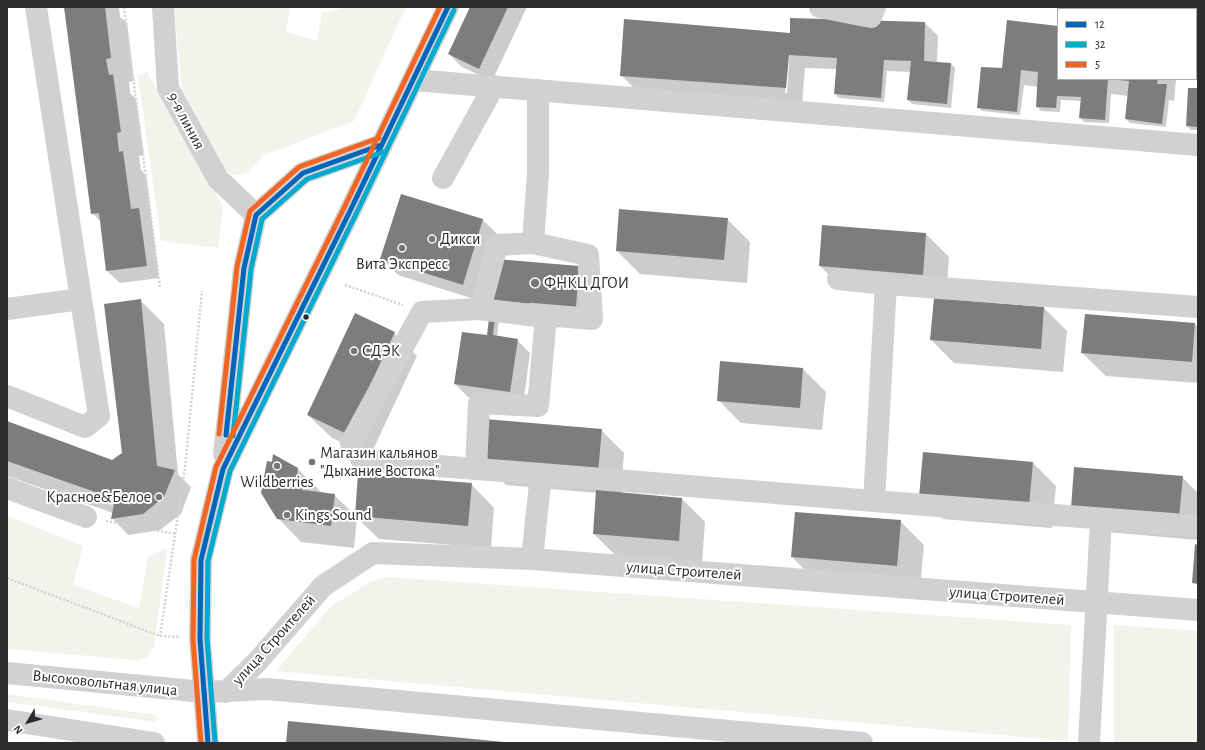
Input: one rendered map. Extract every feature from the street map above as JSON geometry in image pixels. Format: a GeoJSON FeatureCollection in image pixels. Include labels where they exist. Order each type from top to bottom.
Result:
{"type":"FeatureCollection","features":[{"type":"Feature","properties":{"kind":"street"},"geometry":{"type":"LineString","coordinates":[[7,396],[85,427],[99,416],[36,7]]}},
{"type":"Feature","properties":{"kind":"street","name":"9-я линия"},"geometry":{"type":"LineString","coordinates":[[163,7],[168,88],[218,179],[256,215]]}},
{"type":"Feature","properties":{"kind":"street"},"geometry":{"type":"LineString","coordinates":[[223,469],[414,80],[448,7]]}},
{"type":"Feature","properties":{"kind":"street"},"geometry":{"type":"LineString","coordinates":[[820,7],[871,17],[875,7]]}},
{"type":"Feature","properties":{"kind":"street"},"geometry":{"type":"LineString","coordinates":[[414,80],[1198,145]]}},
{"type":"Feature","properties":{"kind":"street"},"geometry":{"type":"LineString","coordinates":[[443,178],[494,86]]}},
{"type":"Feature","properties":{"kind":"street"},"geometry":{"type":"LineString","coordinates":[[533,244],[538,173],[538,90]]}},
{"type":"Feature","properties":{"kind":"street"},"geometry":{"type":"LineString","coordinates":[[208,743],[200,639],[201,560],[223,469],[244,268],[256,215],[303,174],[381,145]]}},
{"type":"Feature","properties":{"kind":"street"},"geometry":{"type":"LineString","coordinates":[[480,309],[497,245],[533,244],[588,255],[592,319],[480,309],[422,312],[351,443],[362,460],[1198,526]]}},
{"type":"Feature","properties":{"kind":"street"},"geometry":{"type":"LineString","coordinates":[[838,279],[886,284],[1198,307]]}},
{"type":"Feature","properties":{"kind":"street"},"geometry":{"type":"LineString","coordinates":[[874,501],[886,284]]}},
{"type":"Feature","properties":{"kind":"street"},"geometry":{"type":"LineString","coordinates":[[7,309],[81,299]]}},
{"type":"Feature","properties":{"kind":"street"},"geometry":{"type":"LineString","coordinates":[[476,469],[479,403],[538,406],[546,317],[480,309]]}},
{"type":"Feature","properties":{"kind":"street"},"geometry":{"type":"LineString","coordinates":[[532,559],[541,474]]}},
{"type":"Feature","properties":{"kind":"street"},"geometry":{"type":"LineString","coordinates":[[7,488],[86,517]]}},
{"type":"Feature","properties":{"kind":"street"},"geometry":{"type":"LineString","coordinates":[[1089,743],[1101,519]]}},
{"type":"Feature","properties":{"kind":"street","name":"улица Строителей"},"geometry":{"type":"LineString","coordinates":[[226,692],[257,662],[323,586],[372,553],[532,559],[1198,610]]}},
{"type":"Feature","properties":{"kind":"street","name":"Высоковольтная улица"},"geometry":{"type":"LineString","coordinates":[[7,673],[204,692]]}},
{"type":"Feature","properties":{"kind":"street","name":"улица Строителей"},"geometry":{"type":"LineString","coordinates":[[204,692],[266,689],[745,738],[862,743]]}},
{"type":"Feature","properties":{"kind":"street"},"geometry":{"type":"LineString","coordinates":[[7,720],[154,743]]}},
{"type":"Feature","properties":{"kind":"path"},"geometry":{"type":"LineString","coordinates":[[124,7],[160,288]]}},
{"type":"Feature","properties":{"kind":"path"},"geometry":{"type":"LineString","coordinates":[[345,285],[422,312]]}},
{"type":"Feature","properties":{"kind":"path"},"geometry":{"type":"LineString","coordinates":[[160,636],[186,468],[202,292]]}},
{"type":"Feature","properties":{"kind":"path"},"geometry":{"type":"LineString","coordinates":[[86,517],[175,534]]}},
{"type":"Feature","properties":{"kind":"path"},"geometry":{"type":"LineString","coordinates":[[7,578],[160,636],[200,639]]}},
{"type":"Feature","properties":{"kind":"shaded area"},"geometry":{"type":"Polygon","coordinates":[[[174,7],[290,7],[286,32],[317,41],[322,13],[349,7],[406,7],[354,121],[264,155],[246,174],[232,175],[219,166],[182,89],[174,7]]]}},
{"type":"Feature","properties":{"kind":"shaded area"},"geometry":{"type":"Polygon","coordinates":[[[147,72],[223,206],[218,248],[161,241],[138,75],[147,72]]]}},
{"type":"Feature","properties":{"kind":"shaded area"},"geometry":{"type":"Polygon","coordinates":[[[7,516],[83,546],[73,585],[139,608],[148,557],[167,548],[154,647],[147,657],[137,660],[7,649],[7,516]]]}},
{"type":"Feature","properties":{"kind":"shaded area"},"geometry":{"type":"Polygon","coordinates":[[[386,577],[1071,625],[1068,741],[276,671],[331,606],[369,582],[386,577]]]}},
{"type":"Feature","properties":{"kind":"shaded area"},"geometry":{"type":"Polygon","coordinates":[[[1114,625],[1198,631],[1198,743],[1114,743],[1114,625]]]}},
{"type":"Feature","properties":{"kind":"shaded area"},"geometry":{"type":"Polygon","coordinates":[[[7,694],[156,715],[157,722],[7,702],[7,694]]]}},
{"type":"Feature","properties":{"kind":"building"},"geometry":{"type":"Polygon","coordinates":[[[64,7],[105,7],[111,58],[106,59],[109,75],[113,74],[121,132],[117,133],[119,152],[123,151],[131,209],[139,208],[147,266],[106,271],[99,213],[91,214],[64,7]]]}},
{"type":"Feature","properties":{"kind":"building"},"geometry":{"type":"Polygon","coordinates":[[[470,7],[508,7],[479,69],[448,54],[470,7]]]}},
{"type":"Feature","properties":{"kind":"building"},"geometry":{"type":"Polygon","coordinates":[[[790,18],[925,22],[924,61],[951,63],[947,104],[907,100],[911,61],[884,60],[881,98],[834,94],[837,58],[789,55],[786,88],[620,76],[624,19],[790,33],[790,18]]]}},
{"type":"Feature","properties":{"kind":"building"},"geometry":{"type":"Polygon","coordinates":[[[1007,20],[1057,26],[1057,80],[1108,80],[1105,120],[1079,118],[1081,97],[1057,96],[1056,108],[1036,107],[1038,72],[1021,70],[1017,112],[977,108],[981,67],[1002,68],[1007,20]]]}},
{"type":"Feature","properties":{"kind":"building"},"geometry":{"type":"Polygon","coordinates":[[[1119,80],[1158,80],[1157,84],[1167,84],[1162,124],[1125,119],[1129,81],[1119,80]]]}},
{"type":"Feature","properties":{"kind":"building"},"geometry":{"type":"Polygon","coordinates":[[[1188,88],[1198,88],[1198,127],[1186,126],[1188,88]]]}},
{"type":"Feature","properties":{"kind":"building","name":"Дикси"},"geometry":{"type":"Polygon","coordinates":[[[401,194],[483,219],[463,285],[380,259],[401,194]]]}},
{"type":"Feature","properties":{"kind":"building"},"geometry":{"type":"Polygon","coordinates":[[[619,209],[728,218],[724,260],[616,251],[619,209]]]}},
{"type":"Feature","properties":{"kind":"building"},"geometry":{"type":"Polygon","coordinates":[[[822,225],[926,233],[923,275],[819,266],[822,225]]]}},
{"type":"Feature","properties":{"kind":"building"},"geometry":{"type":"Polygon","coordinates":[[[496,259],[579,266],[576,307],[497,301],[493,335],[518,339],[510,392],[454,384],[462,332],[487,335],[496,259]]]}},
{"type":"Feature","properties":{"kind":"building"},"geometry":{"type":"Polygon","coordinates":[[[934,298],[1044,307],[1041,349],[930,340],[934,298]]]}},
{"type":"Feature","properties":{"kind":"building"},"geometry":{"type":"Polygon","coordinates":[[[141,299],[157,466],[175,470],[164,497],[143,514],[111,519],[115,499],[7,461],[7,421],[112,460],[122,453],[104,304],[141,299]]]}},
{"type":"Feature","properties":{"kind":"building"},"geometry":{"type":"Polygon","coordinates":[[[355,313],[395,332],[347,434],[307,415],[355,313]]]}},
{"type":"Feature","properties":{"kind":"building"},"geometry":{"type":"Polygon","coordinates":[[[1085,314],[1195,323],[1192,362],[1081,353],[1085,314]]]}},
{"type":"Feature","properties":{"kind":"building"},"geometry":{"type":"Polygon","coordinates":[[[720,361],[803,368],[800,408],[717,401],[720,361]]]}},
{"type":"Feature","properties":{"kind":"building"},"geometry":{"type":"Polygon","coordinates":[[[485,419],[602,429],[598,472],[482,462],[485,419]]]}},
{"type":"Feature","properties":{"kind":"building"},"geometry":{"type":"Polygon","coordinates":[[[923,452],[1033,462],[1029,506],[919,497],[923,452]]]}},
{"type":"Feature","properties":{"kind":"building"},"geometry":{"type":"Polygon","coordinates":[[[273,454],[298,468],[297,476],[302,490],[335,494],[331,526],[277,519],[261,493],[267,461],[272,462],[273,454]]]}},
{"type":"Feature","properties":{"kind":"building"},"geometry":{"type":"Polygon","coordinates":[[[1074,467],[1183,476],[1179,517],[1071,508],[1074,467]]]}},
{"type":"Feature","properties":{"kind":"building"},"geometry":{"type":"Polygon","coordinates":[[[358,474],[472,483],[468,526],[355,516],[358,474]]]}},
{"type":"Feature","properties":{"kind":"building"},"geometry":{"type":"Polygon","coordinates":[[[596,490],[682,498],[679,541],[593,534],[596,490]]]}},
{"type":"Feature","properties":{"kind":"building"},"geometry":{"type":"Polygon","coordinates":[[[795,512],[901,520],[897,566],[791,557],[795,512]]]}},
{"type":"Feature","properties":{"kind":"building"},"geometry":{"type":"Polygon","coordinates":[[[1195,544],[1198,545],[1198,584],[1192,583],[1195,544]]]}},
{"type":"Feature","properties":{"kind":"building"},"geometry":{"type":"Polygon","coordinates":[[[288,721],[504,742],[504,743],[286,743],[288,721]]]}},
{"type":"Feature","properties":{"kind":"transit line","name":"5"},"geometry":{"type":"LineString","coordinates":[[201,743],[193,640],[194,560],[216,467],[344,208],[440,7]]}},
{"type":"Feature","properties":{"kind":"transit line","name":"12"},"geometry":{"type":"LineString","coordinates":[[208,743],[200,639],[201,560],[223,469],[350,211],[448,7]]}},
{"type":"Feature","properties":{"kind":"transit line","name":"32"},"geometry":{"type":"LineString","coordinates":[[215,742],[207,639],[208,561],[230,471],[454,10]]}},
{"type":"Feature","properties":{"kind":"transit line","name":"5"},"geometry":{"type":"LineString","coordinates":[[219,434],[237,267],[250,211],[299,167],[379,138]]}},
{"type":"Feature","properties":{"kind":"transit line","name":"12"},"geometry":{"type":"LineString","coordinates":[[226,435],[244,268],[256,215],[303,173],[381,145]]}},
{"type":"Feature","properties":{"kind":"transit line","name":"32"},"geometry":{"type":"LineString","coordinates":[[233,436],[251,269],[262,219],[307,179],[383,152]]}},
{"type":"Feature","properties":{"kind":"place","name":"Дикси"},"geometry":{"type":"Point","coordinates":[432,239]}},
{"type":"Feature","properties":{"kind":"place","name":"Вита Экспресс"},"geometry":{"type":"Point","coordinates":[402,248]}},
{"type":"Feature","properties":{"kind":"place","name":"ФНКЦ ДГОИ"},"geometry":{"type":"Point","coordinates":[535,283]}},
{"type":"Feature","properties":{"kind":"place","name":"СДЭК"},"geometry":{"type":"Point","coordinates":[354,351]}},
{"type":"Feature","properties":{"kind":"place","name":"Магазин кальянов \"Дыхание Востока\""},"geometry":{"type":"Point","coordinates":[312,462]}},
{"type":"Feature","properties":{"kind":"place","name":"Wildberries"},"geometry":{"type":"Point","coordinates":[277,466]}},
{"type":"Feature","properties":{"kind":"place","name":"Красное&Белое"},"geometry":{"type":"Point","coordinates":[159,497]}},
{"type":"Feature","properties":{"kind":"place","name":"Kings Sound"},"geometry":{"type":"Point","coordinates":[287,515]}}]}
